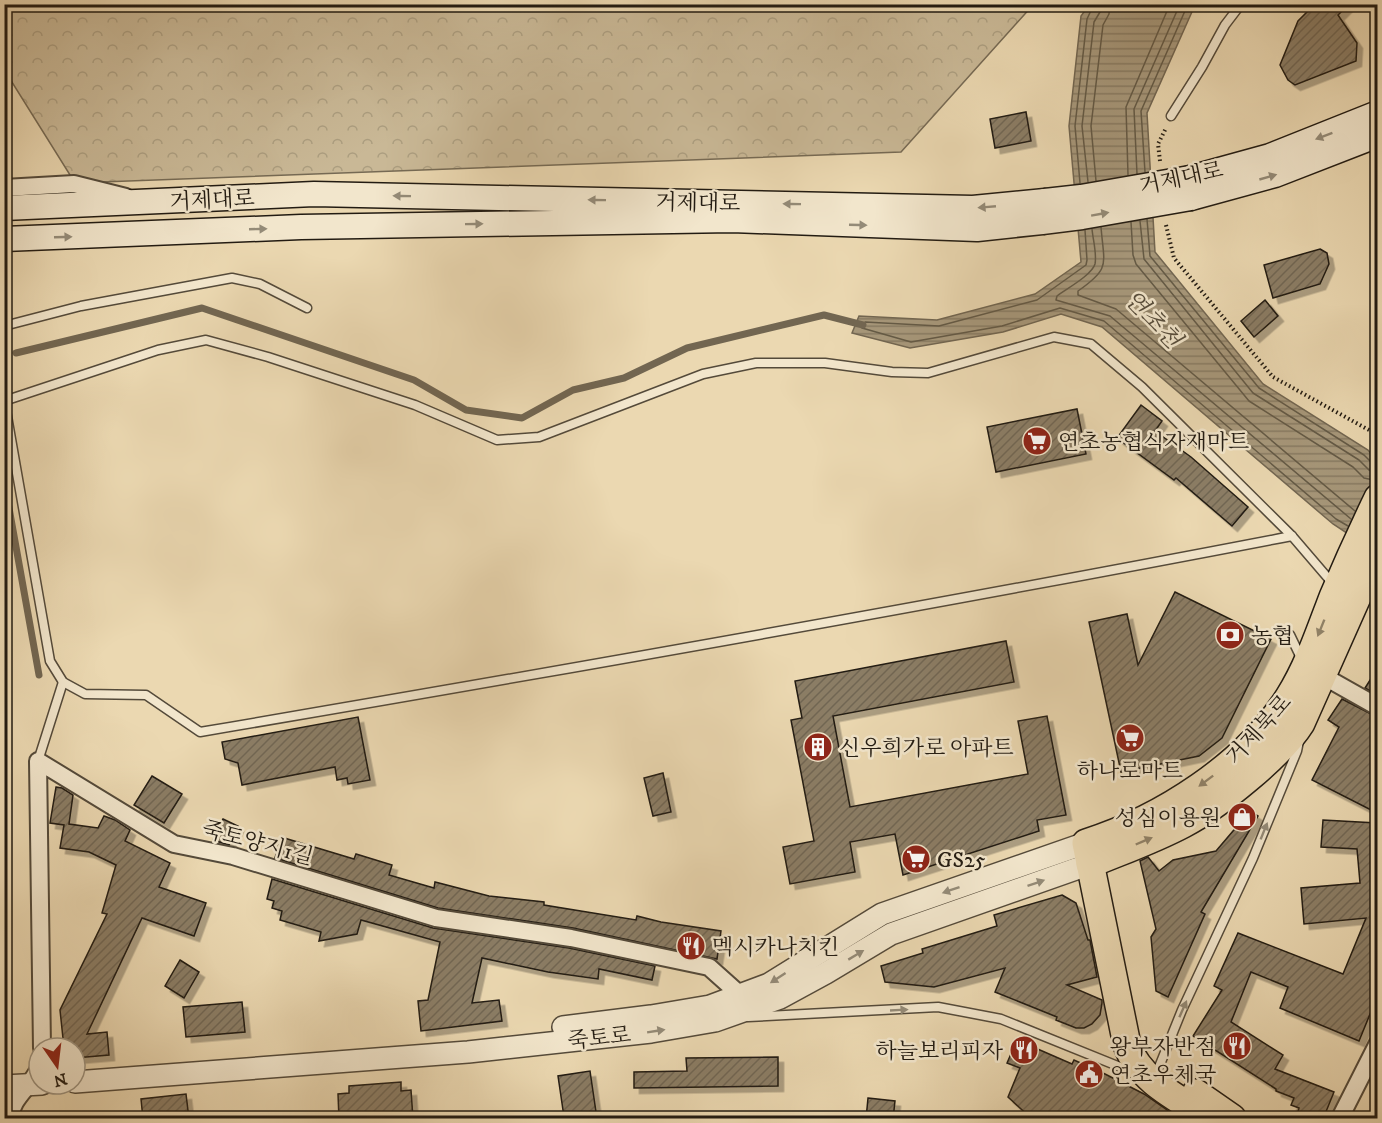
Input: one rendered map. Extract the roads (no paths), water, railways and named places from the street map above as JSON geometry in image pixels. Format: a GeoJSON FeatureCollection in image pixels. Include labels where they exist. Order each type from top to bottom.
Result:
{"type":"FeatureCollection","features":[{"type":"Feature","properties":{"kind":"main road","name":"거제대로"},"geometry":{"type":"LineString","coordinates":[[1191,188],[1377,113]]}},
{"type":"Feature","properties":{"kind":"main road","name":"거제대로"},"geometry":{"type":"LineString","coordinates":[[4,208],[314,194],[972,208],[1093,215],[1191,188],[1275,175],[1377,135]]}},
{"type":"Feature","properties":{"kind":"main road","name":"거제대로"},"geometry":{"type":"LineString","coordinates":[[4,239],[300,227],[696,220],[977,229],[1043,211]]}},
{"type":"Feature","properties":{"kind":"main road","name":"거제북로"},"geometry":{"type":"LineString","coordinates":[[1097,850],[1184,824],[1273,756],[1289,740],[1300,724],[1314,671],[1346,593],[1377,498]]}},
{"type":"Feature","properties":{"kind":"main road","name":"거제북로"},"geometry":{"type":"LineString","coordinates":[[1346,593],[1377,550]]}},
{"type":"Feature","properties":{"kind":"main road","name":"거제북로"},"geometry":{"type":"LineString","coordinates":[[1097,850],[1176,803],[1217,773],[1266,727],[1289,697],[1314,671]]}},
{"type":"Feature","properties":{"kind":"main road"},"geometry":{"type":"LineString","coordinates":[[1097,850],[1127,1045],[1132,1058],[1232,1119]]}},
{"type":"Feature","properties":{"kind":"main road"},"geometry":{"type":"LineString","coordinates":[[1154,1073],[1209,1119]]}},
{"type":"Feature","properties":{"kind":"street"},"geometry":{"type":"LineString","coordinates":[[4,188],[74,184],[151,202]]}},
{"type":"Feature","properties":{"kind":"street"},"geometry":{"type":"LineString","coordinates":[[1314,671],[1377,707]]}},
{"type":"Feature","properties":{"kind":"street"},"geometry":{"type":"LineString","coordinates":[[38,761],[42,1036]]}},
{"type":"Feature","properties":{"kind":"street","name":"죽토양지1길"},"geometry":{"type":"LineString","coordinates":[[38,761],[174,844],[232,856],[436,918],[571,938],[709,967],[746,1000]]}},
{"type":"Feature","properties":{"kind":"street","name":"죽토로"},"geometry":{"type":"LineString","coordinates":[[87,1069],[428,1043],[651,1016],[746,1000],[780,998],[891,934],[1097,850]]}},
{"type":"Feature","properties":{"kind":"street","name":"죽토로"},"geometry":{"type":"LineString","coordinates":[[87,1081],[468,1052],[651,1032],[715,1021],[746,1000]]}},
{"type":"Feature","properties":{"kind":"street"},"geometry":{"type":"LineString","coordinates":[[1340,1119],[1377,1042]]}},
{"type":"Feature","properties":{"kind":"street"},"geometry":{"type":"LineString","coordinates":[[4,1073],[27,1075]]}},
{"type":"Feature","properties":{"kind":"street"},"geometry":{"type":"LineString","coordinates":[[4,1086],[27,1079]]}},
{"type":"Feature","properties":{"kind":"street"},"geometry":{"type":"LineString","coordinates":[[10,1119],[10,1110],[27,1089]]}},
{"type":"Feature","properties":{"kind":"lane"},"geometry":{"type":"LineString","coordinates":[[1171,116],[1202,68],[1225,25],[1241,4]]}},
{"type":"Feature","properties":{"kind":"lane"},"geometry":{"type":"LineString","coordinates":[[4,326],[81,306],[232,278],[260,284],[306,308]]}},
{"type":"Feature","properties":{"kind":"lane"},"geometry":{"type":"LineString","coordinates":[[1292,536],[1060,581],[598,664],[200,732],[146,695],[86,694],[63,682],[50,661],[5,400],[158,350],[206,340],[268,357],[415,405],[497,440],[539,437],[703,374],[756,363],[825,363],[892,372],[928,373],[1054,337],[1091,344],[1142,387],[1292,536],[1346,593]]}},
{"type":"Feature","properties":{"kind":"lane"},"geometry":{"type":"LineString","coordinates":[[1290,635],[1314,671]]}},
{"type":"Feature","properties":{"kind":"lane"},"geometry":{"type":"LineString","coordinates":[[38,761],[63,682]]}},
{"type":"Feature","properties":{"kind":"lane"},"geometry":{"type":"LineString","coordinates":[[715,1021],[755,1016],[938,1007],[1001,1019],[1154,1073],[1262,837],[1297,751],[1300,724]]}},
{"type":"Feature","properties":{"kind":"water","name":"연초천"},"geometry":{"type":"Polygon","coordinates":[[[1089,5],[1195,5],[1147,113],[1155,252],[1263,384],[1368,450],[1377,461],[1377,553],[1333,524],[1102,327],[1061,314],[1003,332],[910,348],[852,333],[859,316],[937,320],[1035,294],[1081,262],[1069,126],[1081,16],[1089,5]]]}},
{"type":"Feature","properties":{"kind":"waterway"},"geometry":{"type":"LineString","coordinates":[[16,353],[202,308],[414,380],[466,410],[522,418],[573,390],[624,378],[687,348],[824,315],[863,325]]}},
{"type":"Feature","properties":{"kind":"waterway"},"geometry":{"type":"LineString","coordinates":[[4,480],[39,675]]}},
{"type":"Feature","properties":{"kind":"place","name":"연초농협식자재마트"},"geometry":{"type":"Point","coordinates":[1037,441]}},
{"type":"Feature","properties":{"kind":"place","name":"농협"},"geometry":{"type":"Point","coordinates":[1230,635]}},
{"type":"Feature","properties":{"kind":"place","name":"하나로마트"},"geometry":{"type":"Point","coordinates":[1130,738]}},
{"type":"Feature","properties":{"kind":"place","name":"신우희가로 아파트"},"geometry":{"type":"Point","coordinates":[818,747]}},
{"type":"Feature","properties":{"kind":"place","name":"성심이용원"},"geometry":{"type":"Point","coordinates":[1242,817]}},
{"type":"Feature","properties":{"kind":"place","name":"GS25"},"geometry":{"type":"Point","coordinates":[916,859]}},
{"type":"Feature","properties":{"kind":"place","name":"멕시카나치킨"},"geometry":{"type":"Point","coordinates":[691,946]}},
{"type":"Feature","properties":{"kind":"place","name":"왕부자반점"},"geometry":{"type":"Point","coordinates":[1237,1046]}},
{"type":"Feature","properties":{"kind":"place","name":"하늘보리피자"},"geometry":{"type":"Point","coordinates":[1024,1050]}},
{"type":"Feature","properties":{"kind":"place","name":"연초우체국"},"geometry":{"type":"Point","coordinates":[1089,1074]}}]}
